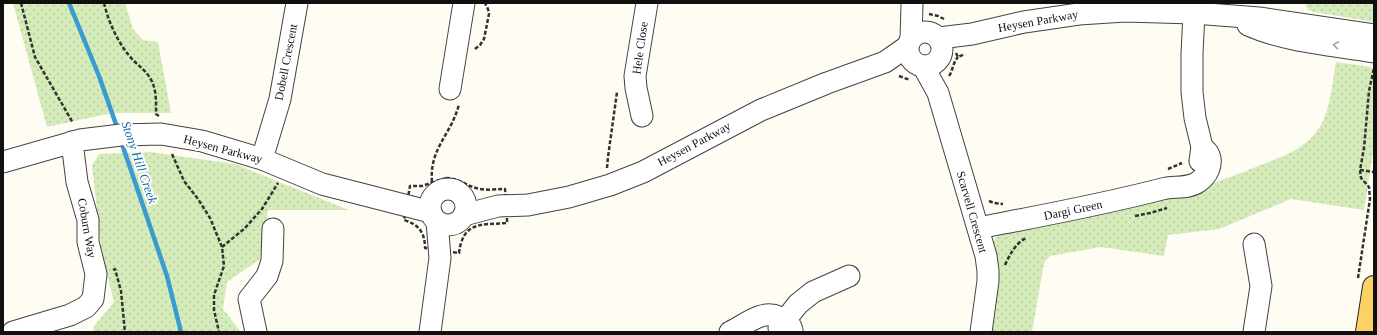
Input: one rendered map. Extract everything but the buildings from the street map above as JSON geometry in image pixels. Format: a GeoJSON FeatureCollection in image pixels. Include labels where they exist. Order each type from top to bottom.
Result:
{"type":"FeatureCollection","features":[{"type":"Feature","properties":{"kind":"main road"},"geometry":{"type":"LineString","coordinates":[[1365,286],[1367,332]]}},
{"type":"Feature","properties":{"kind":"street","name":"Dobell Crescent"},"geometry":{"type":"LineString","coordinates":[[258,158],[268,140],[280,99],[297,3]]}},
{"type":"Feature","properties":{"kind":"street"},"geometry":{"type":"LineString","coordinates":[[450,90],[464,3]]}},
{"type":"Feature","properties":{"kind":"street","name":"Hele Close"},"geometry":{"type":"LineString","coordinates":[[642,116],[636,88],[636,76],[647,3]]}},
{"type":"Feature","properties":{"kind":"street"},"geometry":{"type":"LineString","coordinates":[[912,4],[925,49]]}},
{"type":"Feature","properties":{"kind":"street","name":"Heysen Parkway"},"geometry":{"type":"LineString","coordinates":[[3,162],[78,141],[121,135],[151,134],[202,141],[258,158],[322,184],[406,207],[448,211],[498,206],[528,205],[569,197],[613,184],[643,172],[761,110],[827,83],[885,62],[972,34],[1024,22],[1079,14],[1125,11],[1194,13],[1225,16],[1261,31],[1282,20],[1374,35]]}},
{"type":"Feature","properties":{"kind":"street","name":"Dargi Green"},"geometry":{"type":"LineString","coordinates":[[978,228],[1090,207],[1168,188],[1179,181],[1192,176],[1198,170],[1202,147],[1195,118],[1192,92],[1194,13]]}},
{"type":"Feature","properties":{"kind":"street","name":"Heysen Parkway"},"geometry":{"type":"LineString","coordinates":[[1282,20],[1374,52]]}},
{"type":"Feature","properties":{"kind":"street","name":"Scarvell Crescent"},"geometry":{"type":"LineString","coordinates":[[925,49],[986,256],[988,271],[986,300],[980,332]]}},
{"type":"Feature","properties":{"kind":"street","name":"Coburn Way"},"geometry":{"type":"LineString","coordinates":[[13,332],[70,315],[86,307],[93,299],[96,274],[88,242],[88,220],[77,182],[78,141]]}},
{"type":"Feature","properties":{"kind":"street"},"geometry":{"type":"LineString","coordinates":[[430,332],[448,211]]}},
{"type":"Feature","properties":{"kind":"street"},"geometry":{"type":"LineString","coordinates":[[256,332],[249,299],[267,276],[272,261],[273,229]]}},
{"type":"Feature","properties":{"kind":"street"},"geometry":{"type":"LineString","coordinates":[[1254,244],[1261,286],[1254,332]]}},
{"type":"Feature","properties":{"kind":"street"},"geometry":{"type":"LineString","coordinates":[[736,329],[753,318],[774,314],[785,328],[798,304],[813,292],[849,276]]}},
{"type":"Feature","properties":{"kind":"path"},"geometry":{"type":"LineString","coordinates":[[21,3],[35,57],[71,117],[78,141]]}},
{"type":"Feature","properties":{"kind":"path"},"geometry":{"type":"LineString","coordinates":[[104,3],[115,34],[133,60],[151,78],[155,90],[156,114],[160,118],[151,134]]}},
{"type":"Feature","properties":{"kind":"path"},"geometry":{"type":"LineString","coordinates":[[1365,286],[1370,199],[1369,188],[1361,178],[1360,170],[1364,148],[1369,91],[1374,67]]}},
{"type":"Feature","properties":{"kind":"path"},"geometry":{"type":"LineString","coordinates":[[613,184],[607,167],[618,88]]}},
{"type":"Feature","properties":{"kind":"path"},"geometry":{"type":"LineString","coordinates":[[1134,216],[1150,213],[1168,188],[1185,160],[1186,150],[1202,147]]}},
{"type":"Feature","properties":{"kind":"path"},"geometry":{"type":"LineString","coordinates":[[171,153],[184,181],[210,218],[222,247],[224,266],[214,295],[214,310],[219,332]]}},
{"type":"Feature","properties":{"kind":"path"},"geometry":{"type":"LineString","coordinates":[[222,247],[244,229],[262,209],[288,170]]}},
{"type":"Feature","properties":{"kind":"path"},"geometry":{"type":"LineString","coordinates":[[1360,170],[1374,172]]}},
{"type":"Feature","properties":{"kind":"path"},"geometry":{"type":"LineString","coordinates":[[972,208],[989,201],[994,204],[1005,204]]}},
{"type":"Feature","properties":{"kind":"path"},"geometry":{"type":"LineString","coordinates":[[1005,272],[1006,264],[1013,251],[1020,241],[1027,238]]}},
{"type":"Feature","properties":{"kind":"path"},"geometry":{"type":"LineString","coordinates":[[96,274],[115,269],[121,290],[125,332]]}},
{"type":"Feature","properties":{"kind":"green space"},"geometry":{"type":"Polygon","coordinates":[[[13,3],[125,3],[133,29],[143,40],[158,42],[171,113],[112,113],[47,127],[13,3]]]}},
{"type":"Feature","properties":{"kind":"green space"},"geometry":{"type":"Polygon","coordinates":[[[1305,3],[1374,3],[1374,22],[1314,12],[1308,10],[1305,3]]]}},
{"type":"Feature","properties":{"kind":"green space"},"geometry":{"type":"Polygon","coordinates":[[[1336,62],[1371,67],[1374,70],[1374,146],[1364,210],[1291,199],[1219,229],[1168,235],[1164,256],[1101,247],[1050,256],[1044,263],[1032,332],[989,332],[993,244],[998,235],[1097,214],[1195,189],[1227,178],[1291,152],[1304,145],[1322,123],[1329,104],[1336,62]]]}},
{"type":"Feature","properties":{"kind":"green space"},"geometry":{"type":"Polygon","coordinates":[[[150,152],[235,164],[349,210],[268,210],[260,259],[227,282],[223,309],[241,332],[93,332],[94,326],[114,302],[102,255],[92,165],[99,154],[150,152]]]}},
{"type":"Feature","properties":{"kind":"waterway","name":"Stony Hill Creek"},"geometry":{"type":"LineString","coordinates":[[69,3],[99,76],[118,130]]}},
{"type":"Feature","properties":{"kind":"waterway","name":"Stony Hill Creek"},"geometry":{"type":"LineString","coordinates":[[121,141],[167,276],[181,332]]}}]}
